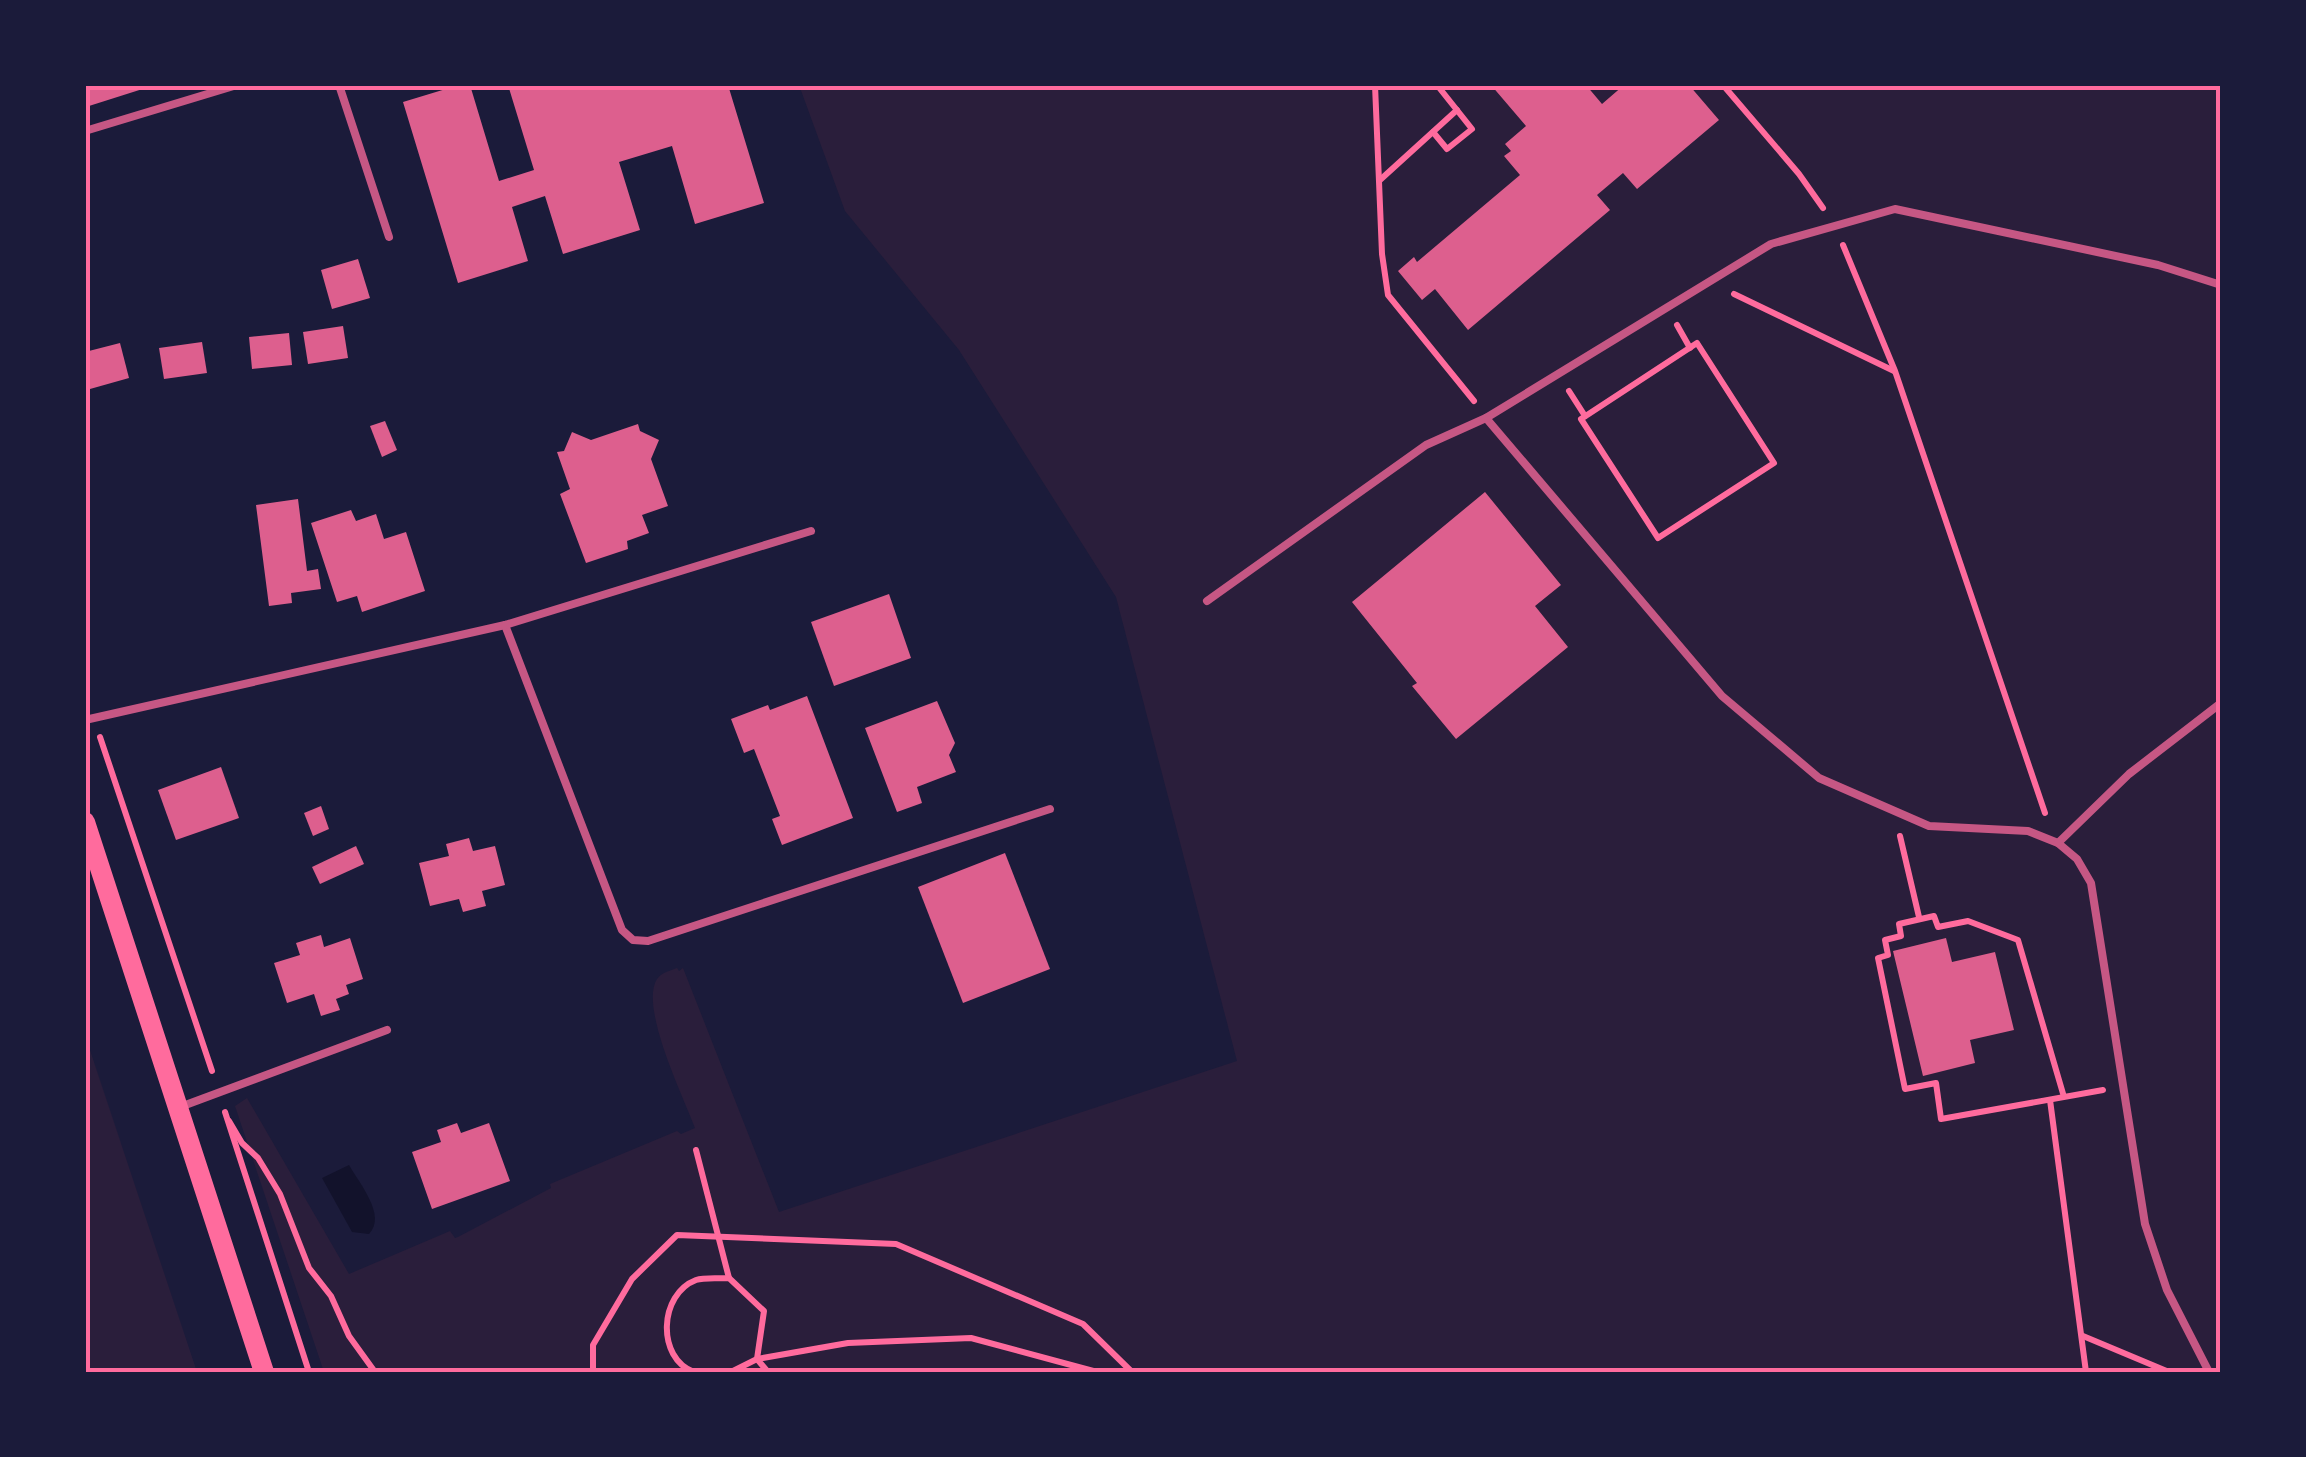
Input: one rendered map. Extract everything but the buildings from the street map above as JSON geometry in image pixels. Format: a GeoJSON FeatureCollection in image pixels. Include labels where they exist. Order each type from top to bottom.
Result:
{"type":"FeatureCollection","features":[{"type":"Feature","properties":{"kind":"main road"},"geometry":{"type":"LineString","coordinates":[[85,822],[264,1372]]}},
{"type":"Feature","properties":{"kind":"lane"},"geometry":{"type":"LineString","coordinates":[[85,131],[236,85]]}},
{"type":"Feature","properties":{"kind":"lane"},"geometry":{"type":"LineString","coordinates":[[339,85],[389,237]]}},
{"type":"Feature","properties":{"kind":"lane"},"geometry":{"type":"LineString","coordinates":[[1207,601],[1426,445],[1486,418],[1771,244],[1895,209],[2158,265],[2221,285]]}},
{"type":"Feature","properties":{"kind":"lane"},"geometry":{"type":"LineString","coordinates":[[1486,418],[1722,696],[1819,778],[1929,826],[2028,831],[2058,843],[2077,858],[2092,883],[2145,1224],[2167,1290],[2209,1372]]}},
{"type":"Feature","properties":{"kind":"lane"},"geometry":{"type":"LineString","coordinates":[[89,719],[505,625],[811,531]]}},
{"type":"Feature","properties":{"kind":"lane"},"geometry":{"type":"LineString","coordinates":[[505,625],[622,930],[633,940],[648,941],[1050,809]]}},
{"type":"Feature","properties":{"kind":"lane"},"geometry":{"type":"LineString","coordinates":[[2058,843],[2129,774],[2221,703]]}},
{"type":"Feature","properties":{"kind":"lane"},"geometry":{"type":"LineString","coordinates":[[178,1108],[387,1030]]}},
{"type":"Feature","properties":{"kind":"path"},"geometry":{"type":"LineString","coordinates":[[1374,85],[1382,254],[1388,295],[1430,342],[1486,418]]}},
{"type":"Feature","properties":{"kind":"path"},"geometry":{"type":"LineString","coordinates":[[1432,132],[1446,149],[1472,129],[1436,85]]}},
{"type":"Feature","properties":{"kind":"path"},"geometry":{"type":"LineString","coordinates":[[1723,85],[1799,174],[1835,226],[1895,372],[2058,843]]}},
{"type":"Feature","properties":{"kind":"path"},"geometry":{"type":"LineString","coordinates":[[1379,181],[1457,110]]}},
{"type":"Feature","properties":{"kind":"path"},"geometry":{"type":"LineString","coordinates":[[1708,282],[1895,372]]}},
{"type":"Feature","properties":{"kind":"path"},"geometry":{"type":"LineString","coordinates":[[1697,344],[1774,463],[1658,538],[1581,419],[1697,344]]}},
{"type":"Feature","properties":{"kind":"path"},"geometry":{"type":"LineString","coordinates":[[89,719],[219,1093],[310,1372]]}},
{"type":"Feature","properties":{"kind":"path"},"geometry":{"type":"LineString","coordinates":[[1894,810],[1919,917]]}},
{"type":"Feature","properties":{"kind":"path"},"geometry":{"type":"LineString","coordinates":[[2064,1097],[2018,940],[1968,920],[1938,928],[1934,916],[1899,924],[1901,936],[1886,940],[1888,955],[1878,958],[1905,1088],[1936,1083],[1942,1119],[2050,1100],[2124,1086]]}},
{"type":"Feature","properties":{"kind":"path"},"geometry":{"type":"LineString","coordinates":[[2050,1100],[2086,1372]]}},
{"type":"Feature","properties":{"kind":"path"},"geometry":{"type":"LineString","coordinates":[[227,1119],[235,1125],[242,1143],[258,1158],[274,1185],[309,1268],[331,1296],[349,1336],[375,1372]]}},
{"type":"Feature","properties":{"kind":"path"},"geometry":{"type":"LineString","coordinates":[[696,1150],[730,1278],[764,1311],[757,1358],[768,1372]]}},
{"type":"Feature","properties":{"kind":"path"},"geometry":{"type":"LineString","coordinates":[[593,1372],[594,1344],[632,1279],[677,1234],[896,1244],[1083,1324],[1132,1372]]}},
{"type":"Feature","properties":{"kind":"path"},"geometry":{"type":"LineString","coordinates":[[694,1372],[683,1368],[665,1338],[670,1304],[695,1280],[730,1278]]}},
{"type":"Feature","properties":{"kind":"path"},"geometry":{"type":"LineString","coordinates":[[2082,1335],[2169,1372]]}},
{"type":"Feature","properties":{"kind":"path"},"geometry":{"type":"LineString","coordinates":[[731,1372],[757,1358],[848,1343],[971,1338],[1097,1372]]}},
{"type":"Feature","properties":{"kind":"shaded area"},"geometry":{"type":"Polygon","coordinates":[[[799,85],[2221,85],[2221,1372],[324,1372],[235,1106],[247,1098],[349,1274],[450,1231],[458,1237],[551,1188],[550,1184],[677,1131],[681,1134],[695,1128],[665,1053],[654,1010],[657,979],[677,968],[683,968],[779,1212],[1237,1061],[1116,597],[959,350],[845,211],[799,85]]]}},
{"type":"Feature","properties":{"kind":"shaded area"},"geometry":{"type":"Polygon","coordinates":[[[85,1035],[197,1372],[85,1372],[85,1035]]]}},
{"type":"Feature","properties":{"kind":"shaded area"},"geometry":{"type":"Polygon","coordinates":[[[349,1165],[373,1209],[374,1227],[369,1234],[352,1232],[322,1178],[349,1165]]]}}]}
